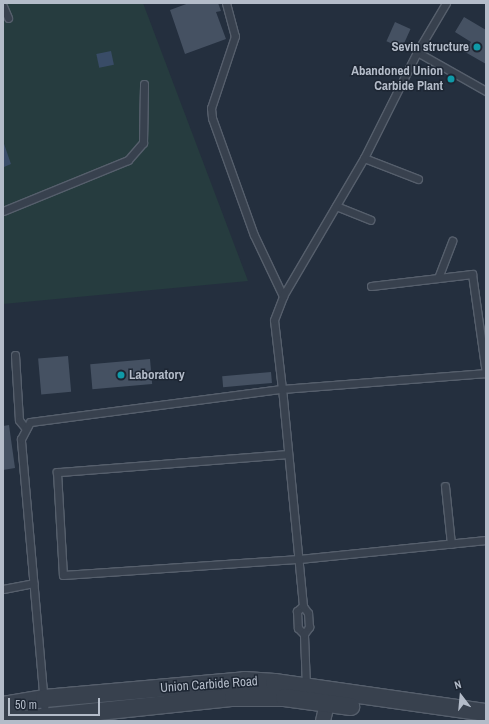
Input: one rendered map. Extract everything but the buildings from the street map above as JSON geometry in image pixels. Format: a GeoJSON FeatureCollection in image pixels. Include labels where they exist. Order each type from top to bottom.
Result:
{"type":"FeatureCollection","features":[{"type":"Feature","properties":{"kind":"street","name":"Union Carbide Road"},"geometry":{"type":"LineString","coordinates":[[3,705],[44,698],[244,680],[306,694],[486,712]]}},
{"type":"Feature","properties":{"kind":"street","name":"Union Carbide Road"},"geometry":{"type":"LineString","coordinates":[[3,720],[233,697],[306,694],[327,703],[480,721]]}},
{"type":"Feature","properties":{"kind":"street"},"geometry":{"type":"LineString","coordinates":[[323,721],[327,703]]}},
{"type":"Feature","properties":{"kind":"lane"},"geometry":{"type":"LineString","coordinates":[[226,3],[235,36],[211,108],[212,118],[254,235],[283,296]]}},
{"type":"Feature","properties":{"kind":"lane"},"geometry":{"type":"LineString","coordinates":[[306,694],[304,634],[309,627],[308,613],[303,606],[274,320],[283,296],[364,158],[417,52],[446,3]]}},
{"type":"Feature","properties":{"kind":"lane"},"geometry":{"type":"LineString","coordinates":[[3,6],[8,18]]}},
{"type":"Feature","properties":{"kind":"lane"},"geometry":{"type":"LineString","coordinates":[[417,52],[486,91]]}},
{"type":"Feature","properties":{"kind":"lane"},"geometry":{"type":"LineString","coordinates":[[3,211],[128,160],[143,143],[144,84]]}},
{"type":"Feature","properties":{"kind":"lane"},"geometry":{"type":"LineString","coordinates":[[364,158],[418,179]]}},
{"type":"Feature","properties":{"kind":"lane"},"geometry":{"type":"LineString","coordinates":[[336,206],[370,220]]}},
{"type":"Feature","properties":{"kind":"lane"},"geometry":{"type":"LineString","coordinates":[[438,278],[452,241]]}},
{"type":"Feature","properties":{"kind":"lane"},"geometry":{"type":"LineString","coordinates":[[45,715],[20,439],[30,422],[282,389],[486,373],[472,274],[371,286]]}},
{"type":"Feature","properties":{"kind":"lane"},"geometry":{"type":"LineString","coordinates":[[15,354],[19,420],[26,429]]}},
{"type":"Feature","properties":{"kind":"lane"},"geometry":{"type":"LineString","coordinates":[[288,454],[57,472],[63,575],[299,559],[486,540]]}},
{"type":"Feature","properties":{"kind":"lane"},"geometry":{"type":"LineString","coordinates":[[445,486],[451,544]]}},
{"type":"Feature","properties":{"kind":"lane"},"geometry":{"type":"LineString","coordinates":[[3,589],[33,583]]}},
{"type":"Feature","properties":{"kind":"lane"},"geometry":{"type":"LineString","coordinates":[[303,606],[297,611],[298,628],[304,634]]}},
{"type":"Feature","properties":{"kind":"green space"},"geometry":{"type":"Polygon","coordinates":[[[3,3],[143,3],[248,281],[3,304],[3,3]]]}},
{"type":"Feature","properties":{"kind":"water"},"geometry":{"type":"Polygon","coordinates":[[[111,51],[114,65],[99,68],[96,54],[111,51]]]}},
{"type":"Feature","properties":{"kind":"water"},"geometry":{"type":"Polygon","coordinates":[[[3,141],[11,164],[4,167],[3,164],[3,141]]]}},
{"type":"Feature","properties":{"kind":"place","name":"Sevin structure"},"geometry":{"type":"Point","coordinates":[477,47]}},
{"type":"Feature","properties":{"kind":"place","name":"Abandoned Union Carbide Plant"},"geometry":{"type":"Point","coordinates":[451,79]}},
{"type":"Feature","properties":{"kind":"place","name":"Laboratory"},"geometry":{"type":"Point","coordinates":[121,375]}}]}
